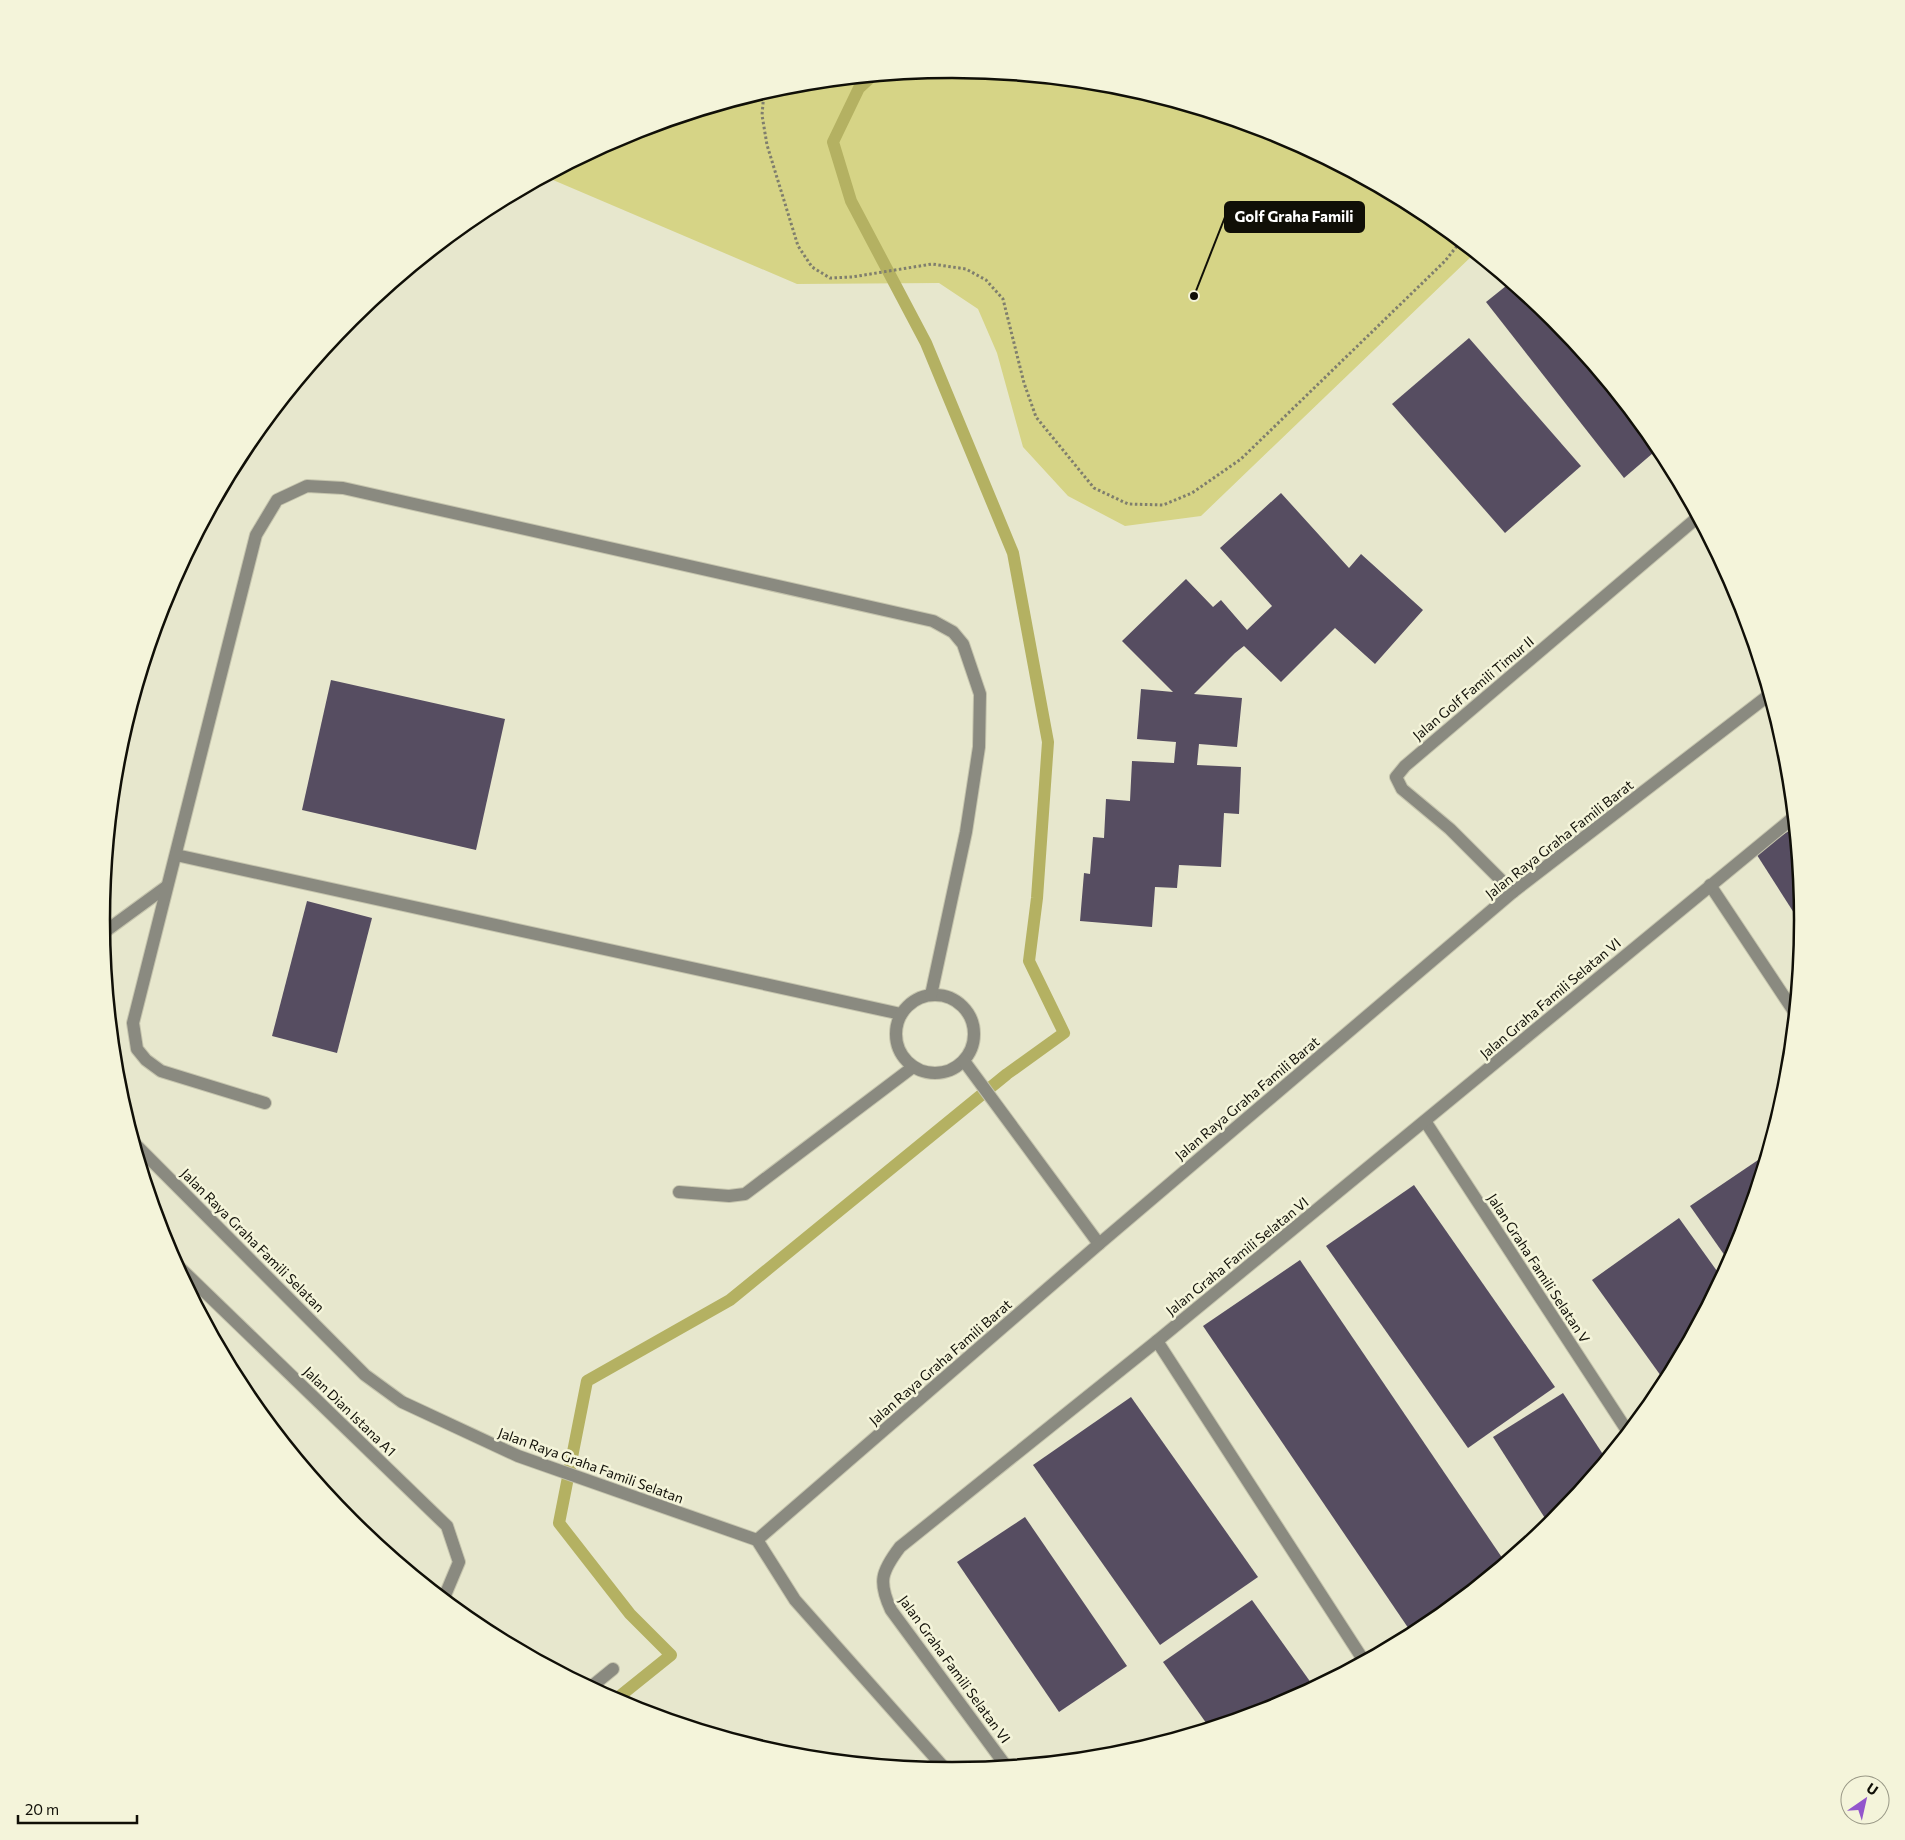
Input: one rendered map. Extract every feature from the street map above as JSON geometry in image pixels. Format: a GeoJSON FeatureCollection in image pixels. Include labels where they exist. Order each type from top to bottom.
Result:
{"type":"FeatureCollection","features":[{"type":"Feature","properties":{"kind":"street"},"geometry":{"type":"LineString","coordinates":[[265,1103],[161,1072],[146,1060],[138,1050],[133,1035],[133,1022],[256,535],[277,500],[307,486],[342,488],[933,621],[953,632],[963,644],[980,694],[979,747],[966,832],[930,994]]}},
{"type":"Feature","properties":{"kind":"street","name":"Jalan Golf Famili Timur II"},"geometry":{"type":"LineString","coordinates":[[1513,892],[1450,829],[1402,789],[1396,777],[1405,766],[1694,521]]}},
{"type":"Feature","properties":{"kind":"street","name":"Jalan Raya Graha Famili Barat"},"geometry":{"type":"LineString","coordinates":[[757,1540],[1100,1244],[1513,892],[1765,697]]}},
{"type":"Feature","properties":{"kind":"street","name":"Jalan Graha Famili Selatan VI"},"geometry":{"type":"LineString","coordinates":[[1002,1761],[891,1610],[882,1592],[887,1568],[900,1548],[1157,1341],[1789,820]]}},
{"type":"Feature","properties":{"kind":"street"},"geometry":{"type":"LineString","coordinates":[[176,854],[901,1014]]}},
{"type":"Feature","properties":{"kind":"street"},"geometry":{"type":"LineString","coordinates":[[1710,884],[1790,1006]]}},
{"type":"Feature","properties":{"kind":"street"},"geometry":{"type":"LineString","coordinates":[[110,928],[166,887]]}},
{"type":"Feature","properties":{"kind":"street"},"geometry":{"type":"LineString","coordinates":[[930,994],[950,997],[966,1008],[974,1025],[974,1044],[968,1066],[931,1073],[913,1067],[900,1052],[896,1034],[901,1014],[913,1001],[930,994]]}},
{"type":"Feature","properties":{"kind":"street"},"geometry":{"type":"LineString","coordinates":[[968,1066],[1100,1244]]}},
{"type":"Feature","properties":{"kind":"street"},"geometry":{"type":"LineString","coordinates":[[679,1192],[729,1196],[745,1194],[913,1067]]}},
{"type":"Feature","properties":{"kind":"street","name":"Jalan Graha Famili Selatan V"},"geometry":{"type":"LineString","coordinates":[[1425,1121],[1625,1427]]}},
{"type":"Feature","properties":{"kind":"street","name":"Jalan Raya Graha Famili Selatan"},"geometry":{"type":"LineString","coordinates":[[143,1152],[366,1375],[402,1402],[518,1456],[610,1490],[757,1540]]}},
{"type":"Feature","properties":{"kind":"street","name":"Jalan Dian Istana A1"},"geometry":{"type":"LineString","coordinates":[[190,1278],[447,1526],[459,1562],[446,1593]]}},
{"type":"Feature","properties":{"kind":"street"},"geometry":{"type":"LineString","coordinates":[[1157,1341],[1361,1657]]}},
{"type":"Feature","properties":{"kind":"street"},"geometry":{"type":"LineString","coordinates":[[757,1540],[795,1600],[939,1762]]}},
{"type":"Feature","properties":{"kind":"street"},"geometry":{"type":"LineString","coordinates":[[595,1683],[613,1669]]}},
{"type":"Feature","properties":{"kind":"path"},"geometry":{"type":"LineString","coordinates":[[763,99],[762,115],[768,145],[798,246],[812,267],[830,278],[852,277],[932,264],[966,269],[986,280],[1003,299],[1024,382],[1036,417],[1094,488],[1128,504],[1163,505],[1192,493],[1241,459],[1445,261],[1457,246]]}},
{"type":"Feature","properties":{"kind":"shaded area"},"geometry":{"type":"Polygon","coordinates":[[[897,79],[1008,79],[1117,94],[1171,106],[1223,122],[1325,164],[1374,190],[1421,219],[1471,257],[1201,516],[1125,526],[1068,496],[1023,447],[997,353],[978,309],[939,283],[797,284],[551,179],[630,142],[682,122],[734,106],[788,94],[897,79]]]}},
{"type":"Feature","properties":{"kind":"building"},"geometry":{"type":"Polygon","coordinates":[[[1506,286],[1508,287],[1548,324],[1586,365],[1621,407],[1653,453],[1624,478],[1486,302],[1506,286]]]}},
{"type":"Feature","properties":{"kind":"building"},"geometry":{"type":"Polygon","coordinates":[[[1469,338],[1581,466],[1505,533],[1392,404],[1469,338]]]}},
{"type":"Feature","properties":{"kind":"building"},"geometry":{"type":"Polygon","coordinates":[[[1281,493],[1349,568],[1361,554],[1423,610],[1375,664],[1335,628],[1281,682],[1244,646],[1235,653],[1194,694],[1242,698],[1237,747],[1199,744],[1197,765],[1241,767],[1239,814],[1224,813],[1221,867],[1179,865],[1177,888],[1155,887],[1152,927],[1080,921],[1084,873],[1090,874],[1093,837],[1104,838],[1106,799],[1130,801],[1132,761],[1174,763],[1176,742],[1137,739],[1141,689],[1173,692],[1122,641],[1186,579],[1213,607],[1221,600],[1247,630],[1272,606],[1220,548],[1281,493]]]}},
{"type":"Feature","properties":{"kind":"building"},"geometry":{"type":"Polygon","coordinates":[[[331,680],[505,719],[476,850],[302,810],[331,680]]]}},
{"type":"Feature","properties":{"kind":"building"},"geometry":{"type":"Polygon","coordinates":[[[1790,830],[1795,914],[1755,852],[1790,830]]]}},
{"type":"Feature","properties":{"kind":"building"},"geometry":{"type":"Polygon","coordinates":[[[307,901],[372,918],[337,1053],[272,1036],[307,901]]]}},
{"type":"Feature","properties":{"kind":"building"},"geometry":{"type":"Polygon","coordinates":[[[1760,1159],[1750,1191],[1725,1256],[1690,1206],[1760,1159]]]}},
{"type":"Feature","properties":{"kind":"building"},"geometry":{"type":"Polygon","coordinates":[[[1414,1185],[1555,1387],[1468,1448],[1326,1246],[1414,1185]]]}},
{"type":"Feature","properties":{"kind":"building"},"geometry":{"type":"Polygon","coordinates":[[[1679,1218],[1718,1272],[1682,1341],[1661,1376],[1592,1280],[1679,1218]]]}},
{"type":"Feature","properties":{"kind":"building"},"geometry":{"type":"Polygon","coordinates":[[[1300,1260],[1502,1558],[1465,1588],[1409,1629],[1203,1326],[1300,1260]]]}},
{"type":"Feature","properties":{"kind":"building"},"geometry":{"type":"Polygon","coordinates":[[[1563,1393],[1603,1455],[1545,1519],[1493,1437],[1563,1393]]]}},
{"type":"Feature","properties":{"kind":"building"},"geometry":{"type":"Polygon","coordinates":[[[1131,1397],[1258,1577],[1160,1645],[1033,1465],[1131,1397]]]}},
{"type":"Feature","properties":{"kind":"building"},"geometry":{"type":"Polygon","coordinates":[[[1025,1517],[1127,1666],[1059,1712],[957,1562],[1025,1517]]]}},
{"type":"Feature","properties":{"kind":"building"},"geometry":{"type":"Polygon","coordinates":[[[1252,1600],[1311,1682],[1275,1698],[1206,1723],[1163,1662],[1252,1600]]]}},
{"type":"Feature","properties":{"kind":"waterway"},"geometry":{"type":"LineString","coordinates":[[622,1694],[671,1655],[630,1614],[559,1523],[587,1381],[730,1300],[1007,1074],[1064,1033],[1029,961],[1037,898],[1048,742],[1013,553],[926,343],[851,201],[833,142],[859,88],[865,83]]}},
{"type":"Feature","properties":{"kind":"place","name":"Golf Graha Famili"},"geometry":{"type":"Point","coordinates":[1194,296]}}]}
